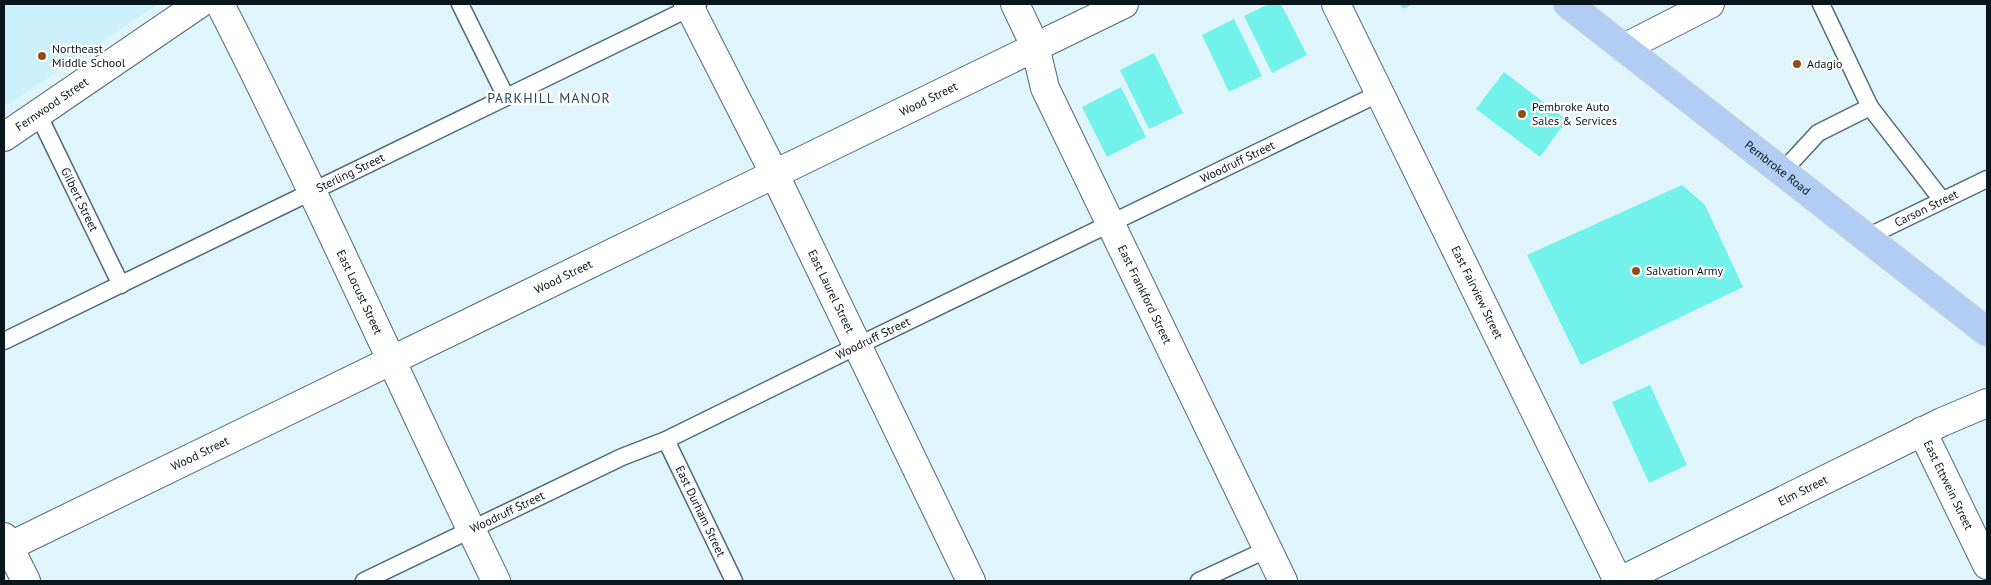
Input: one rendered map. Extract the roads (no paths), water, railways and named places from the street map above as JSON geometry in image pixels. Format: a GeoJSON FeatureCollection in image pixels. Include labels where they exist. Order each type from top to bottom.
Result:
{"type":"FeatureCollection","features":[{"type":"Feature","properties":{"kind":"main road","name":"Pembroke Road"},"geometry":{"type":"LineString","coordinates":[[1568,4],[1987,332]]}},
{"type":"Feature","properties":{"kind":"street","name":"Fernwood Street"},"geometry":{"type":"LineString","coordinates":[[4,137],[199,4]]}},
{"type":"Feature","properties":{"kind":"street","name":"East Locust Street"},"geometry":{"type":"LineString","coordinates":[[220,4],[312,192],[496,581]]}},
{"type":"Feature","properties":{"kind":"street","name":"East Frankford Street"},"geometry":{"type":"LineString","coordinates":[[1015,4],[1035,46],[1044,88],[1283,581]]}},
{"type":"Feature","properties":{"kind":"street","name":"Wood Street"},"geometry":{"type":"LineString","coordinates":[[5,544],[391,362],[774,173],[1124,4]]}},
{"type":"Feature","properties":{"kind":"street","name":"East Fairview Street"},"geometry":{"type":"LineString","coordinates":[[1336,4],[1619,581]]}},
{"type":"Feature","properties":{"kind":"street"},"geometry":{"type":"LineString","coordinates":[[1624,48],[1710,4]]}},
{"type":"Feature","properties":{"kind":"street","name":"East Laurel Street"},"geometry":{"type":"LineString","coordinates":[[692,5],[971,581]]}},
{"type":"Feature","properties":{"kind":"street","name":"Elm Street"},"geometry":{"type":"LineString","coordinates":[[1619,581],[1922,432],[1987,403]]}},
{"type":"Feature","properties":{"kind":"street","name":"East Ettwein Street"},"geometry":{"type":"LineString","coordinates":[[1922,432],[1987,565]]}},
{"type":"Feature","properties":{"kind":"street"},"geometry":{"type":"LineString","coordinates":[[5,544],[26,581]]}},
{"type":"Feature","properties":{"kind":"lane"},"geometry":{"type":"LineString","coordinates":[[460,4],[506,97]]}},
{"type":"Feature","properties":{"kind":"lane"},"geometry":{"type":"LineString","coordinates":[[1821,4],[1870,107],[1942,200]]}},
{"type":"Feature","properties":{"kind":"lane","name":"Sterling Street"},"geometry":{"type":"LineString","coordinates":[[4,341],[692,5]]}},
{"type":"Feature","properties":{"kind":"lane","name":"Woodruff Street"},"geometry":{"type":"LineString","coordinates":[[364,581],[622,457],[666,440],[1380,93]]}},
{"type":"Feature","properties":{"kind":"lane"},"geometry":{"type":"LineString","coordinates":[[1782,172],[1818,133],[1870,107]]}},
{"type":"Feature","properties":{"kind":"lane","name":"Gilbert Street"},"geometry":{"type":"LineString","coordinates":[[38,114],[121,285]]}},
{"type":"Feature","properties":{"kind":"lane","name":"Carson Street"},"geometry":{"type":"LineString","coordinates":[[1865,238],[1987,179]]}},
{"type":"Feature","properties":{"kind":"lane","name":"East Durham Street"},"geometry":{"type":"LineString","coordinates":[[666,440],[734,581]]}},
{"type":"Feature","properties":{"kind":"lane"},"geometry":{"type":"LineString","coordinates":[[1199,581],[1268,549]]}},
{"type":"Feature","properties":{"kind":"place","name":"Northeast Middle School"},"geometry":{"type":"Point","coordinates":[42,56]}},
{"type":"Feature","properties":{"kind":"place","name":"Adagio"},"geometry":{"type":"Point","coordinates":[1797,64]}},
{"type":"Feature","properties":{"kind":"place","name":"Pembroke Auto Sales & Services"},"geometry":{"type":"Point","coordinates":[1522,114]}},
{"type":"Feature","properties":{"kind":"place","name":"Salvation Army"},"geometry":{"type":"Point","coordinates":[1636,271]}},
{"type":"Feature","properties":{"kind":"district","name":"PARKHILL MANOR"},"geometry":{"type":"Point","coordinates":[549,98]}}]}
